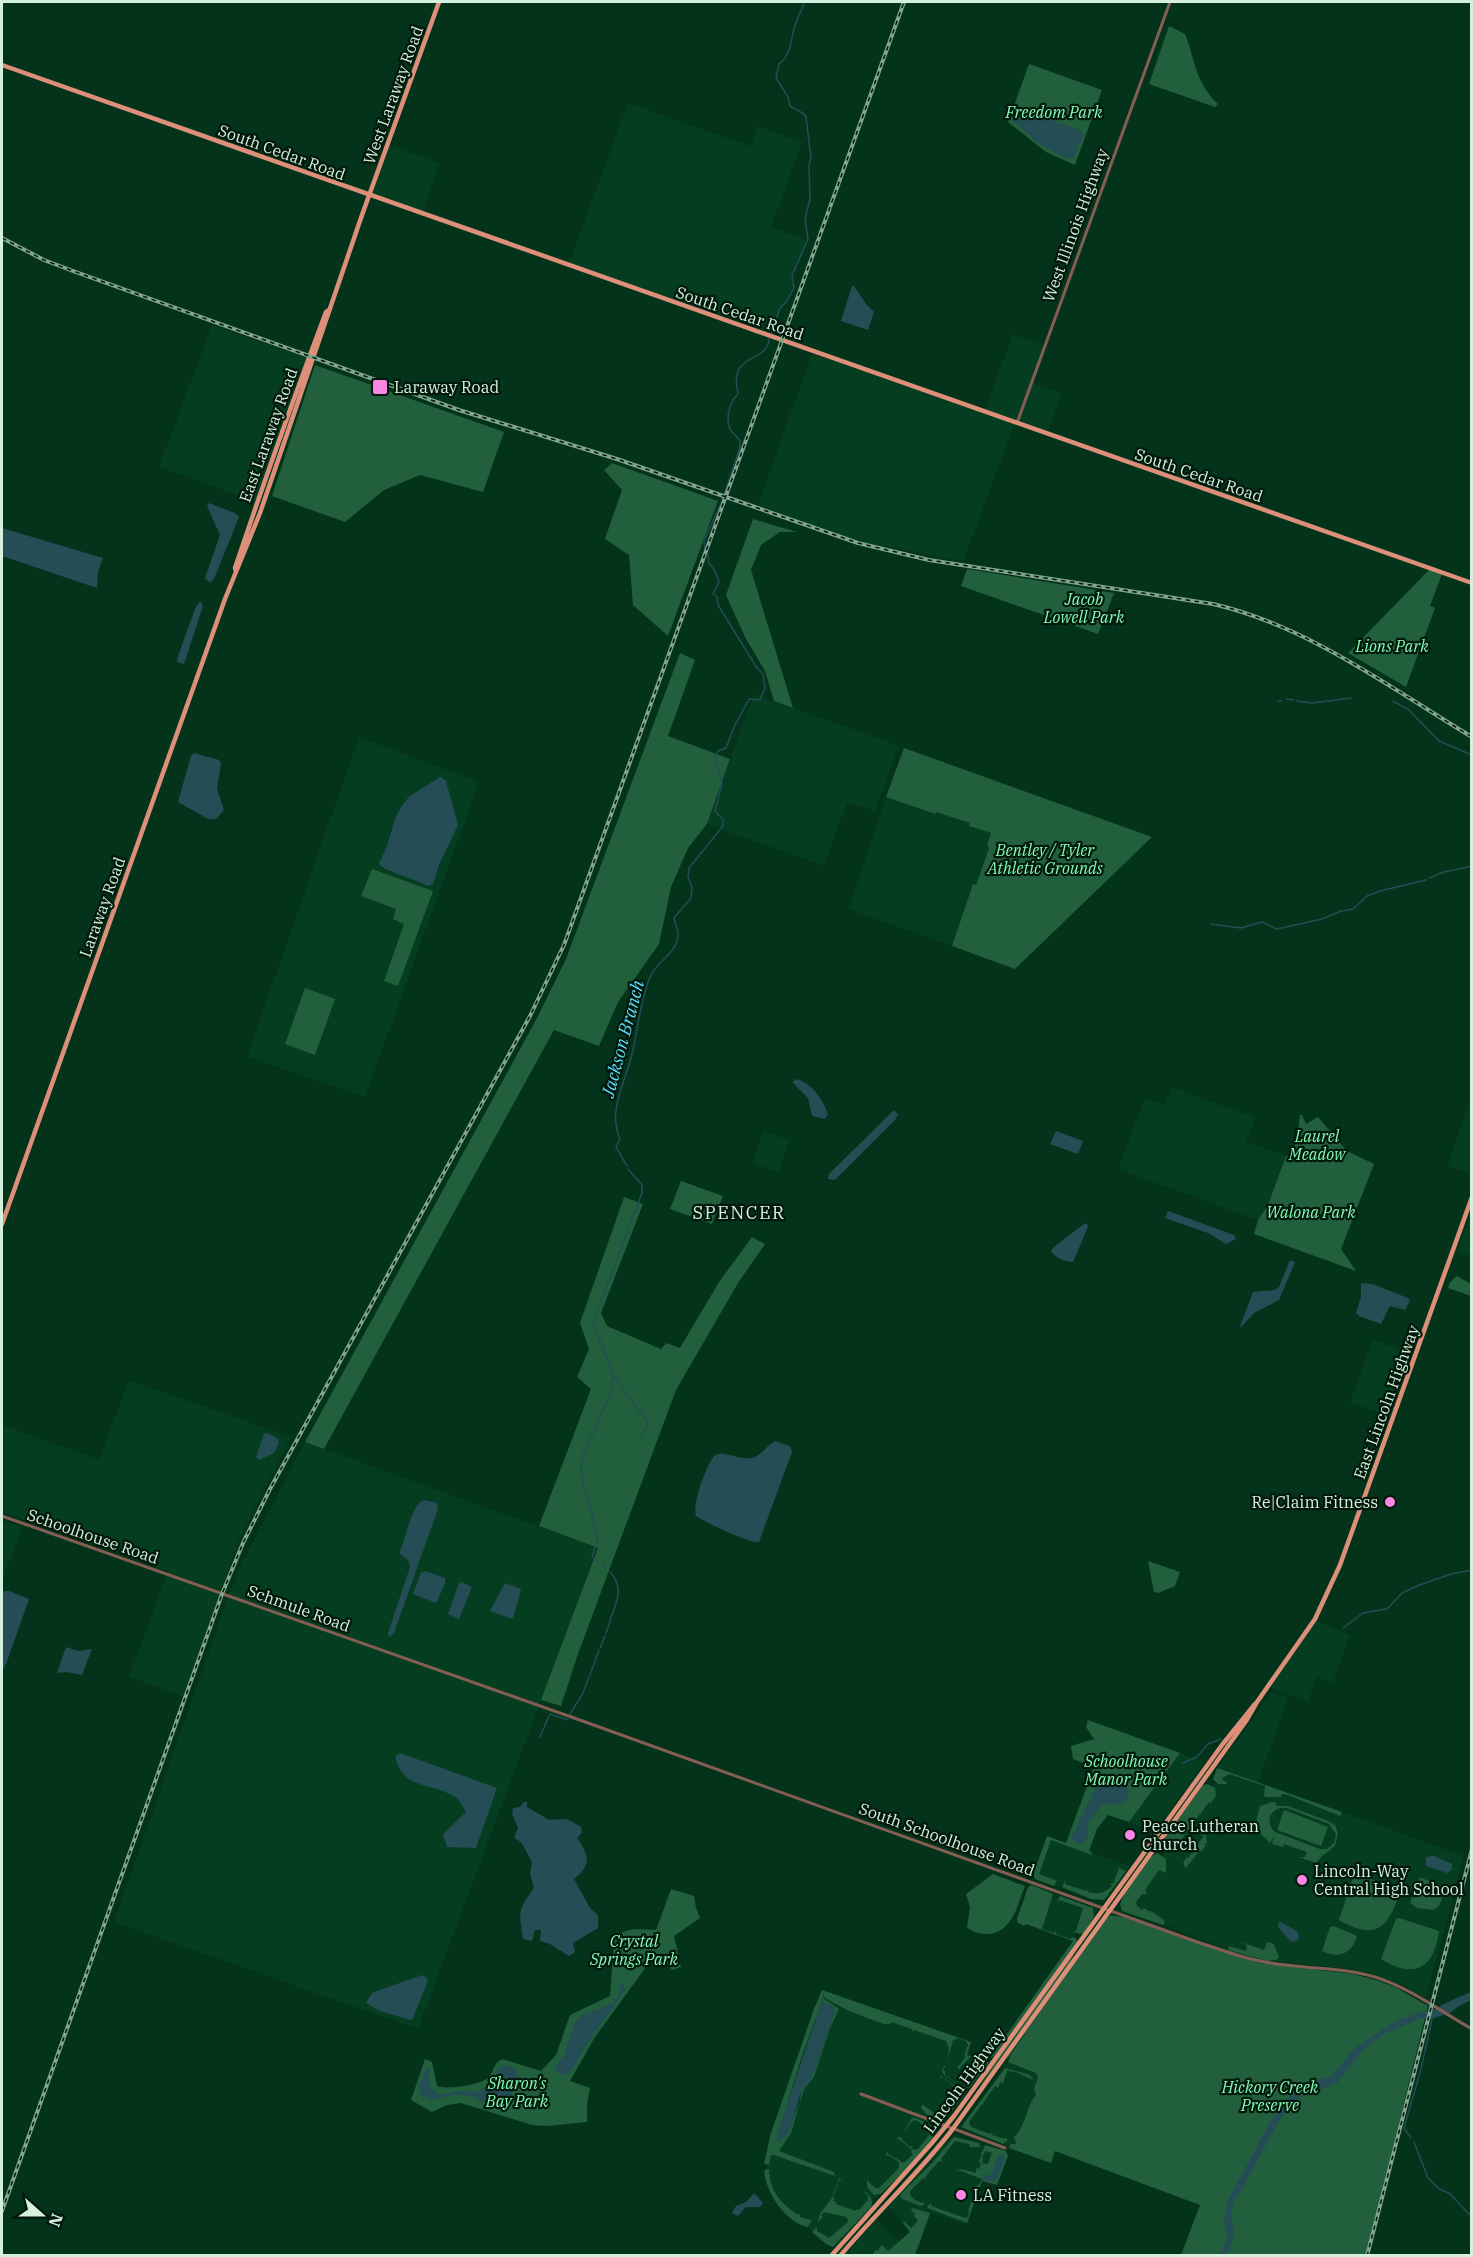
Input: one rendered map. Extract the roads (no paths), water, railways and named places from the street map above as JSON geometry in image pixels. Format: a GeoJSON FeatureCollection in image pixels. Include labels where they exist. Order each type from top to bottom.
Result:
{"type":"FeatureCollection","features":[{"type":"Feature","properties":{"kind":"main road","name":"West Laraway Road"},"geometry":{"type":"LineString","coordinates":[[369,196],[439,2]]}},
{"type":"Feature","properties":{"kind":"main road","name":"South Cedar Road"},"geometry":{"type":"LineString","coordinates":[[2,65],[1472,583]]}},
{"type":"Feature","properties":{"kind":"main road","name":"East Laraway Road"},"geometry":{"type":"LineString","coordinates":[[225,599],[236,572],[235,568],[254,510],[326,312],[330,309],[369,196]]}},
{"type":"Feature","properties":{"kind":"main road","name":"Laraway Road"},"geometry":{"type":"LineString","coordinates":[[2,1224],[225,599]]}},
{"type":"Feature","properties":{"kind":"main road","name":"East Lincoln Highway"},"geometry":{"type":"LineString","coordinates":[[1107,1909],[1222,1745],[1257,1702],[1305,1634],[1335,1577],[1472,1197]]}},
{"type":"Feature","properties":{"kind":"main road","name":"Lincoln Highway"},"geometry":{"type":"LineString","coordinates":[[831,2256],[945,2127],[1107,1909]]}},
{"type":"Feature","properties":{"kind":"main road","name":"Lincoln Highway"},"geometry":{"type":"LineString","coordinates":[[840,2256],[952,2130],[1107,1909]]}},
{"type":"Feature","properties":{"kind":"street","name":"West Illinois Highway"},"geometry":{"type":"LineString","coordinates":[[1016,423],[1170,2]]}},
{"type":"Feature","properties":{"kind":"street","name":"Schoolhouse Road"},"geometry":{"type":"LineString","coordinates":[[2,1516],[177,1578]]}},
{"type":"Feature","properties":{"kind":"street","name":"Schmule Road"},"geometry":{"type":"LineString","coordinates":[[177,1578],[414,1662]]}},
{"type":"Feature","properties":{"kind":"street","name":"South Schoolhouse Road"},"geometry":{"type":"LineString","coordinates":[[414,1662],[1251,1959],[1376,1977],[1402,1988],[1472,2029]]}},
{"type":"Feature","properties":{"kind":"street"},"geometry":{"type":"LineString","coordinates":[[861,2094],[1005,2148]]}},
{"type":"Feature","properties":{"kind":"water"},"geometry":{"type":"Polygon","coordinates":[[[1015,109],[1080,130],[1084,135],[1073,158],[1067,159],[1041,145],[1013,121],[1015,109]]]}},
{"type":"Feature","properties":{"kind":"water"},"geometry":{"type":"Polygon","coordinates":[[[852,286],[874,312],[868,330],[841,321],[852,286]]]}},
{"type":"Feature","properties":{"kind":"water"},"geometry":{"type":"Polygon","coordinates":[[[209,503],[235,513],[239,517],[214,579],[210,583],[205,578],[220,535],[207,506],[209,503]]]}},
{"type":"Feature","properties":{"kind":"water"},"geometry":{"type":"Polygon","coordinates":[[[2,528],[103,558],[98,572],[97,588],[2,556],[2,528]]]}},
{"type":"Feature","properties":{"kind":"water"},"geometry":{"type":"Polygon","coordinates":[[[200,601],[203,606],[184,664],[177,662],[195,609],[200,601]]]}},
{"type":"Feature","properties":{"kind":"water"},"geometry":{"type":"Polygon","coordinates":[[[194,753],[219,760],[221,763],[217,789],[224,810],[216,819],[208,819],[178,802],[191,756],[194,753]]]}},
{"type":"Feature","properties":{"kind":"water"},"geometry":{"type":"Polygon","coordinates":[[[439,777],[446,781],[458,825],[439,865],[433,884],[429,886],[385,869],[379,862],[396,817],[404,803],[411,795],[439,777]]]}},
{"type":"Feature","properties":{"kind":"water"},"geometry":{"type":"Polygon","coordinates":[[[797,1079],[812,1088],[820,1097],[828,1114],[825,1119],[812,1116],[808,1098],[792,1082],[797,1079]]]}},
{"type":"Feature","properties":{"kind":"water"},"geometry":{"type":"Polygon","coordinates":[[[894,1110],[898,1114],[895,1120],[835,1180],[828,1179],[829,1174],[894,1110]]]}},
{"type":"Feature","properties":{"kind":"water"},"geometry":{"type":"Polygon","coordinates":[[[1056,1131],[1083,1141],[1078,1154],[1050,1144],[1056,1131]]]}},
{"type":"Feature","properties":{"kind":"water"},"geometry":{"type":"Polygon","coordinates":[[[1168,1211],[1234,1235],[1236,1239],[1226,1244],[1208,1233],[1165,1218],[1168,1211]]]}},
{"type":"Feature","properties":{"kind":"water"},"geometry":{"type":"Polygon","coordinates":[[[1085,1223],[1088,1225],[1087,1229],[1073,1262],[1055,1256],[1051,1251],[1054,1247],[1085,1223]]]}},
{"type":"Feature","properties":{"kind":"water"},"geometry":{"type":"Polygon","coordinates":[[[1290,1260],[1295,1262],[1279,1300],[1254,1313],[1239,1329],[1253,1292],[1274,1290],[1279,1287],[1290,1260]]]}},
{"type":"Feature","properties":{"kind":"water"},"geometry":{"type":"Polygon","coordinates":[[[1361,1283],[1372,1284],[1410,1300],[1405,1310],[1390,1306],[1381,1324],[1356,1313],[1361,1297],[1361,1283]]]}},
{"type":"Feature","properties":{"kind":"water"},"geometry":{"type":"Polygon","coordinates":[[[267,1433],[278,1439],[279,1443],[274,1453],[259,1460],[256,1457],[264,1434],[267,1433]]]}},
{"type":"Feature","properties":{"kind":"water"},"geometry":{"type":"Polygon","coordinates":[[[775,1441],[790,1446],[792,1452],[759,1542],[737,1536],[696,1516],[700,1485],[714,1456],[723,1454],[752,1458],[775,1441]]]}},
{"type":"Feature","properties":{"kind":"water"},"geometry":{"type":"Polygon","coordinates":[[[424,1500],[437,1503],[438,1509],[394,1633],[389,1637],[388,1633],[410,1567],[408,1560],[399,1553],[412,1515],[419,1503],[424,1500]]]}},
{"type":"Feature","properties":{"kind":"water"},"geometry":{"type":"Polygon","coordinates":[[[425,1571],[445,1578],[445,1584],[436,1603],[413,1594],[421,1573],[425,1571]]]}},
{"type":"Feature","properties":{"kind":"water"},"geometry":{"type":"Polygon","coordinates":[[[462,1582],[472,1587],[459,1619],[448,1614],[459,1583],[462,1582]]]}},
{"type":"Feature","properties":{"kind":"water"},"geometry":{"type":"Polygon","coordinates":[[[505,1583],[521,1589],[513,1619],[490,1611],[505,1583]]]}},
{"type":"Feature","properties":{"kind":"water"},"geometry":{"type":"Polygon","coordinates":[[[4,1591],[29,1599],[2,1670],[2,1595],[4,1591]]]}},
{"type":"Feature","properties":{"kind":"water"},"geometry":{"type":"Polygon","coordinates":[[[66,1647],[78,1651],[92,1649],[82,1675],[57,1673],[66,1647]]]}},
{"type":"Feature","properties":{"kind":"water"},"geometry":{"type":"Polygon","coordinates":[[[400,1753],[497,1788],[476,1848],[447,1847],[443,1834],[466,1812],[455,1797],[419,1784],[404,1775],[395,1756],[400,1753]]]}},
{"type":"Feature","properties":{"kind":"water"},"geometry":{"type":"Polygon","coordinates":[[[1108,1778],[1126,1784],[1129,1799],[1124,1803],[1101,1805],[1087,1825],[1088,1835],[1085,1842],[1078,1844],[1071,1839],[1095,1788],[1108,1778]]]}},
{"type":"Feature","properties":{"kind":"water"},"geometry":{"type":"Polygon","coordinates":[[[527,1802],[527,1807],[549,1820],[567,1819],[581,1827],[582,1833],[577,1838],[587,1860],[584,1869],[574,1879],[590,1908],[598,1915],[598,1928],[573,1943],[575,1952],[569,1956],[550,1944],[540,1941],[541,1930],[535,1930],[532,1941],[523,1939],[521,1912],[534,1888],[530,1874],[532,1862],[521,1842],[514,1838],[518,1828],[512,1814],[513,1808],[520,1807],[527,1802]]]}},
{"type":"Feature","properties":{"kind":"water"},"geometry":{"type":"Polygon","coordinates":[[[1432,1855],[1452,1864],[1452,1870],[1447,1873],[1426,1866],[1426,1858],[1432,1855]]]}},
{"type":"Feature","properties":{"kind":"water"},"geometry":{"type":"Polygon","coordinates":[[[1279,1921],[1297,1931],[1298,1940],[1291,1942],[1278,1927],[1279,1921]]]}},
{"type":"Feature","properties":{"kind":"water"},"geometry":{"type":"Polygon","coordinates":[[[422,1975],[428,1979],[411,2020],[380,2011],[366,2003],[372,1993],[422,1975]]]}},
{"type":"Feature","properties":{"kind":"water"},"geometry":{"type":"Polygon","coordinates":[[[621,1983],[626,1989],[587,2044],[570,2073],[560,2074],[555,2068],[564,2055],[575,2022],[583,2015],[613,2003],[618,1996],[621,1983]]]}},
{"type":"Feature","properties":{"kind":"water"},"geometry":{"type":"Polygon","coordinates":[[[1471,1992],[1471,2000],[1450,2013],[1432,2019],[1422,2018],[1382,2035],[1363,2050],[1338,2082],[1326,2088],[1313,2089],[1294,2101],[1280,2119],[1233,2202],[1231,2214],[1235,2232],[1227,2255],[1219,2256],[1227,2237],[1224,2221],[1228,2200],[1274,2115],[1294,2092],[1331,2076],[1355,2048],[1394,2022],[1420,2012],[1429,2012],[1471,1992]]]}},
{"type":"Feature","properties":{"kind":"water"},"geometry":{"type":"Polygon","coordinates":[[[822,2001],[833,2007],[835,2011],[815,2070],[801,2091],[786,2136],[778,2142],[776,2139],[780,2125],[822,2001]]]}},
{"type":"Feature","properties":{"kind":"water"},"geometry":{"type":"Polygon","coordinates":[[[506,2065],[515,2068],[517,2083],[512,2094],[502,2106],[464,2095],[430,2100],[419,2094],[420,2083],[427,2067],[429,2068],[430,2086],[437,2093],[443,2094],[482,2090],[499,2068],[506,2065]]]}},
{"type":"Feature","properties":{"kind":"water"},"geometry":{"type":"Polygon","coordinates":[[[1000,2154],[1005,2158],[997,2179],[981,2180],[986,2175],[991,2175],[1000,2154]]]}},
{"type":"Feature","properties":{"kind":"water"},"geometry":{"type":"Polygon","coordinates":[[[754,2193],[763,2203],[760,2207],[746,2207],[738,2216],[732,2213],[736,2206],[746,2202],[754,2193]]]}},
{"type":"Feature","properties":{"kind":"waterway","name":"Jackson Branch"},"geometry":{"type":"LineString","coordinates":[[771,334],[780,308],[794,288],[792,276],[808,239],[805,219],[810,199],[809,165],[811,158],[806,117],[790,106],[788,97],[776,78],[779,64],[788,53],[795,25],[805,2]]}},
{"type":"Feature","properties":{"kind":"waterway","name":"Jackson Branch"},"geometry":{"type":"LineString","coordinates":[[705,550],[704,541],[722,501],[740,447],[740,441],[730,429],[728,420],[731,406],[738,394],[736,380],[738,370],[762,352],[767,347],[769,339]]}},
{"type":"Feature","properties":{"kind":"waterway","name":"Jackson Branch"},"geometry":{"type":"LineString","coordinates":[[627,1166],[616,1147],[620,1139],[616,1117],[619,1096],[632,1054],[644,996],[653,971],[677,942],[678,932],[674,918],[691,898],[689,868],[723,826],[723,819],[715,812],[722,783],[715,757],[718,751],[726,748],[749,699],[760,700],[765,688],[763,674],[757,668],[718,605],[717,597],[713,594],[719,582],[709,563],[708,555]]}},
{"type":"Feature","properties":{"kind":"waterway"},"geometry":{"type":"LineString","coordinates":[[1297,701],[1312,703],[1351,698]]}},
{"type":"Feature","properties":{"kind":"waterway"},"geometry":{"type":"LineString","coordinates":[[1286,699],[1294,700]]}},
{"type":"Feature","properties":{"kind":"waterway"},"geometry":{"type":"LineString","coordinates":[[1393,701],[1409,710],[1439,741],[1472,755]]}},
{"type":"Feature","properties":{"kind":"waterway"},"geometry":{"type":"LineString","coordinates":[[1429,878],[1472,866]]}},
{"type":"Feature","properties":{"kind":"waterway"},"geometry":{"type":"LineString","coordinates":[[1211,924],[1241,928],[1262,922],[1277,929],[1353,909],[1367,896],[1426,880]]}},
{"type":"Feature","properties":{"kind":"waterway","name":"Jackson Branch"},"geometry":{"type":"LineString","coordinates":[[599,1563],[592,1557],[598,1538],[583,1482],[581,1465],[583,1455],[611,1393],[613,1374],[593,1323],[642,1193],[642,1185],[628,1169]]}},
{"type":"Feature","properties":{"kind":"waterway"},"geometry":{"type":"LineString","coordinates":[[613,1374],[648,1423],[641,1436]]}},
{"type":"Feature","properties":{"kind":"waterway","name":"Jackson Branch"},"geometry":{"type":"LineString","coordinates":[[602,1564],[606,1568]]}},
{"type":"Feature","properties":{"kind":"waterway"},"geometry":{"type":"LineString","coordinates":[[1343,1628],[1363,1613],[1387,1609],[1402,1593],[1417,1586],[1451,1574],[1472,1570]]}},
{"type":"Feature","properties":{"kind":"waterway","name":"Jackson Branch"},"geometry":{"type":"LineString","coordinates":[[610,1572],[615,1578],[618,1590],[617,1602],[610,1620]]}},
{"type":"Feature","properties":{"kind":"waterway","name":"Jackson Branch"},"geometry":{"type":"LineString","coordinates":[[606,1633],[610,1622]]}},
{"type":"Feature","properties":{"kind":"waterway","name":"Jackson Branch"},"geometry":{"type":"LineString","coordinates":[[600,1648],[605,1636]]}},
{"type":"Feature","properties":{"kind":"waterway","name":"Jackson Branch"},"geometry":{"type":"LineString","coordinates":[[590,1675],[599,1650]]}},
{"type":"Feature","properties":{"kind":"waterway","name":"Jackson Branch"},"geometry":{"type":"LineString","coordinates":[[570,1714],[583,1693],[589,1677]]}},
{"type":"Feature","properties":{"kind":"waterway","name":"Jackson Branch"},"geometry":{"type":"LineString","coordinates":[[550,1714],[568,1720]]}},
{"type":"Feature","properties":{"kind":"waterway","name":"Jackson Branch"},"geometry":{"type":"LineString","coordinates":[[540,1737],[549,1716]]}},
{"type":"Feature","properties":{"kind":"waterway"},"geometry":{"type":"LineString","coordinates":[[1183,1763],[1197,1757],[1208,1744],[1221,1739]]}},
{"type":"Feature","properties":{"kind":"waterway"},"geometry":{"type":"LineString","coordinates":[[1411,2138],[1404,2128],[1432,2019]]}},
{"type":"Feature","properties":{"kind":"waterway"},"geometry":{"type":"LineString","coordinates":[[1414,2142],[1428,2178],[1438,2188],[1450,2194],[1472,2217]]}},
{"type":"Feature","properties":{"kind":"railway"},"geometry":{"type":"LineString","coordinates":[[2,2211],[222,1594],[243,1543],[270,1489],[530,1016],[564,945],[904,2]]}},
{"type":"Feature","properties":{"kind":"railway"},"geometry":{"type":"LineString","coordinates":[[2,238],[44,260],[73,271],[459,410],[617,459],[858,543],[929,560],[1213,604],[1248,614],[1282,627],[1347,660],[1472,737]]}},
{"type":"Feature","properties":{"kind":"railway"},"geometry":{"type":"LineString","coordinates":[[1367,2256],[1472,1849]]}},
{"type":"Feature","properties":{"kind":"place","name":"Laraway Road"},"geometry":{"type":"Point","coordinates":[380,387]}},
{"type":"Feature","properties":{"kind":"place","name":"Re|Claim Fitness"},"geometry":{"type":"Point","coordinates":[1390,1502]}},
{"type":"Feature","properties":{"kind":"place","name":"Peace Lutheran Church"},"geometry":{"type":"Point","coordinates":[1130,1835]}},
{"type":"Feature","properties":{"kind":"place","name":"Lincoln-Way Central High School"},"geometry":{"type":"Point","coordinates":[1302,1880]}},
{"type":"Feature","properties":{"kind":"place","name":"LA Fitness"},"geometry":{"type":"Point","coordinates":[961,2195]}},
{"type":"Feature","properties":{"kind":"district","name":"SPENCER"},"geometry":{"type":"Point","coordinates":[739,1213]}},
{"type":"Feature","properties":{"kind":"park label","name":"Freedom Park"},"geometry":{"type":"Point","coordinates":[1054,112]}},
{"type":"Feature","properties":{"kind":"park label","name":"Jacob Lowell Park"},"geometry":{"type":"Point","coordinates":[1084,608]}},
{"type":"Feature","properties":{"kind":"park label","name":"Lions Park"},"geometry":{"type":"Point","coordinates":[1392,646]}},
{"type":"Feature","properties":{"kind":"park label","name":"Bentley / Tyler Athletic Grounds"},"geometry":{"type":"Point","coordinates":[1045,859]}},
{"type":"Feature","properties":{"kind":"park label","name":"Laurel Meadow"},"geometry":{"type":"Point","coordinates":[1317,1145]}},
{"type":"Feature","properties":{"kind":"park label","name":"Walona Park"},"geometry":{"type":"Point","coordinates":[1311,1212]}},
{"type":"Feature","properties":{"kind":"park label","name":"Schoolhouse Manor Park"},"geometry":{"type":"Point","coordinates":[1126,1770]}},
{"type":"Feature","properties":{"kind":"park label","name":"Crystal Springs Park"},"geometry":{"type":"Point","coordinates":[634,1950]}},
{"type":"Feature","properties":{"kind":"park label","name":"Sharon's Bay Park"},"geometry":{"type":"Point","coordinates":[517,2092]}},
{"type":"Feature","properties":{"kind":"park label","name":"Hickory Creek Preserve"},"geometry":{"type":"Point","coordinates":[1270,2096]}}]}
